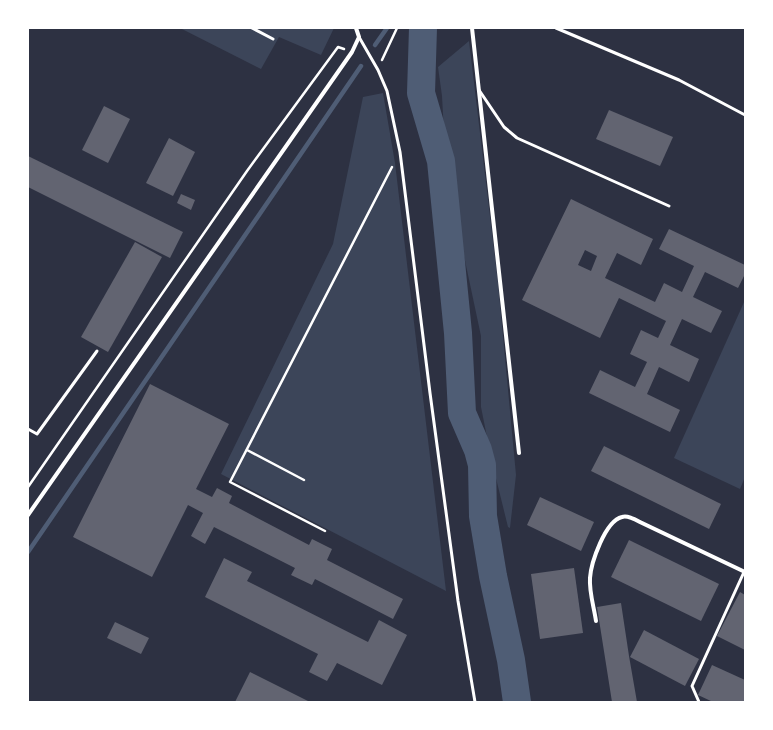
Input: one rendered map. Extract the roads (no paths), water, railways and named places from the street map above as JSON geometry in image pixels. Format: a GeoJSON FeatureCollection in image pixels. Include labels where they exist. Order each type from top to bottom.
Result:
{"type":"FeatureCollection","features":[{"type":"Feature","properties":{"kind":"street"},"geometry":{"type":"LineString","coordinates":[[28,515],[352,52],[359,37],[356,28]]}},
{"type":"Feature","properties":{"kind":"street"},"geometry":{"type":"LineString","coordinates":[[472,28],[519,453]]}},
{"type":"Feature","properties":{"kind":"street"},"geometry":{"type":"LineString","coordinates":[[596,621],[590,580],[592,564],[605,532],[614,521],[621,517],[626,516],[642,523],[745,572]]}},
{"type":"Feature","properties":{"kind":"lane"},"geometry":{"type":"LineString","coordinates":[[252,28],[272,39]]}},
{"type":"Feature","properties":{"kind":"lane"},"geometry":{"type":"LineString","coordinates":[[556,28],[679,80],[745,115]]}},
{"type":"Feature","properties":{"kind":"lane"},"geometry":{"type":"LineString","coordinates":[[359,37],[378,70],[387,91],[400,152],[458,601],[475,702]]}},
{"type":"Feature","properties":{"kind":"lane"},"geometry":{"type":"LineString","coordinates":[[478,90],[504,127],[517,138],[669,206]]}},
{"type":"Feature","properties":{"kind":"lane"},"geometry":{"type":"LineString","coordinates":[[28,429],[38,434],[97,351]]}},
{"type":"Feature","properties":{"kind":"lane"},"geometry":{"type":"LineString","coordinates":[[699,702],[692,686],[745,572]]}},
{"type":"Feature","properties":{"kind":"waterway"},"geometry":{"type":"LineString","coordinates":[[375,45],[387,28]]}},
{"type":"Feature","properties":{"kind":"waterway"},"geometry":{"type":"LineString","coordinates":[[423,28],[421,93],[441,161],[458,333],[462,413],[478,450],[482,465],[483,516],[493,576],[511,660],[517,702]]}},
{"type":"Feature","properties":{"kind":"waterway"},"geometry":{"type":"LineString","coordinates":[[28,552],[361,66]]}}]}
